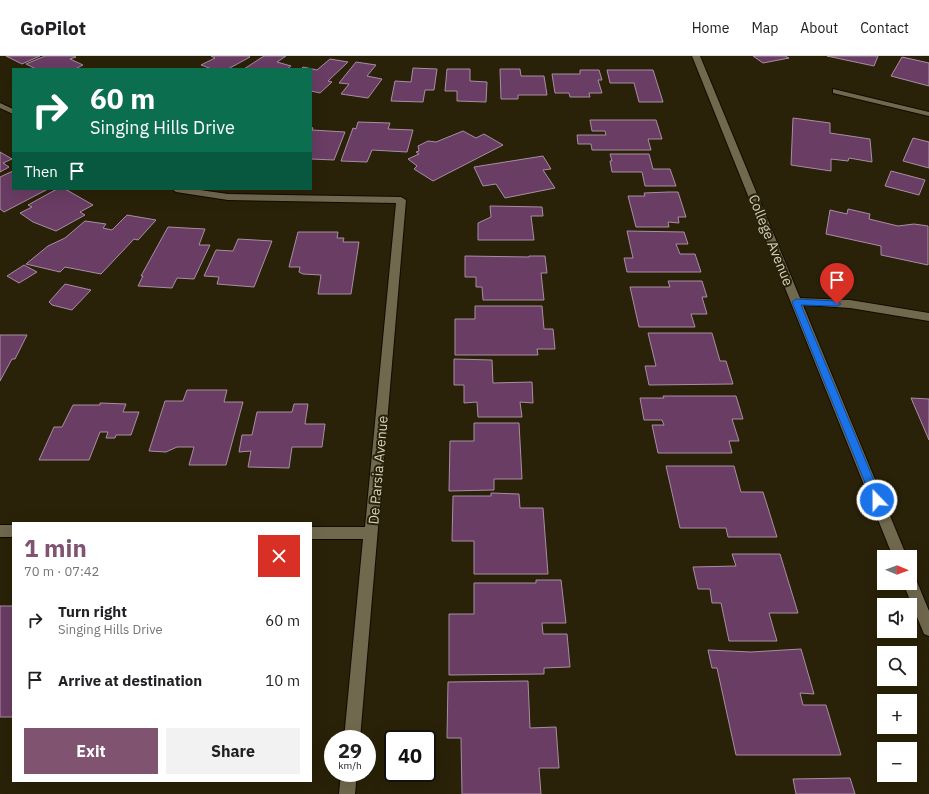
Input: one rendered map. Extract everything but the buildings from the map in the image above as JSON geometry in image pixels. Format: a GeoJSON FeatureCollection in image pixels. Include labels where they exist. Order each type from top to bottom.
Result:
{"type":"FeatureCollection","features":[{"type":"Feature","properties":{"kind":"street","name":"College Avenue"},"geometry":{"type":"LineString","coordinates":[[696,56],[897,550]]}},
{"type":"Feature","properties":{"kind":"street"},"geometry":{"type":"LineString","coordinates":[[836,91],[929,114]]}},
{"type":"Feature","properties":{"kind":"street"},"geometry":{"type":"LineString","coordinates":[[0,105],[12,111]]}},
{"type":"Feature","properties":{"kind":"street","name":"De Parsia Avenue"},"geometry":{"type":"LineString","coordinates":[[182,190],[228,197],[402,200],[353,730]]}},
{"type":"Feature","properties":{"kind":"street"},"geometry":{"type":"LineString","coordinates":[[796,302],[850,304],[929,317]]}},
{"type":"Feature","properties":{"kind":"street"},"geometry":{"type":"LineString","coordinates":[[0,531],[12,531]]}},
{"type":"Feature","properties":{"kind":"street"},"geometry":{"type":"LineString","coordinates":[[312,533],[372,533]]}},
{"type":"Feature","properties":{"kind":"street"},"geometry":{"type":"LineString","coordinates":[[913,590],[929,629]]}},
{"type":"Feature","properties":{"kind":"street"},"geometry":{"type":"LineString","coordinates":[[347,794],[348,782]]}},
{"type":"Feature","properties":{"kind":"route"},"geometry":{"type":"LineString","coordinates":[[837,304],[796,302],[877,500]]}}]}
